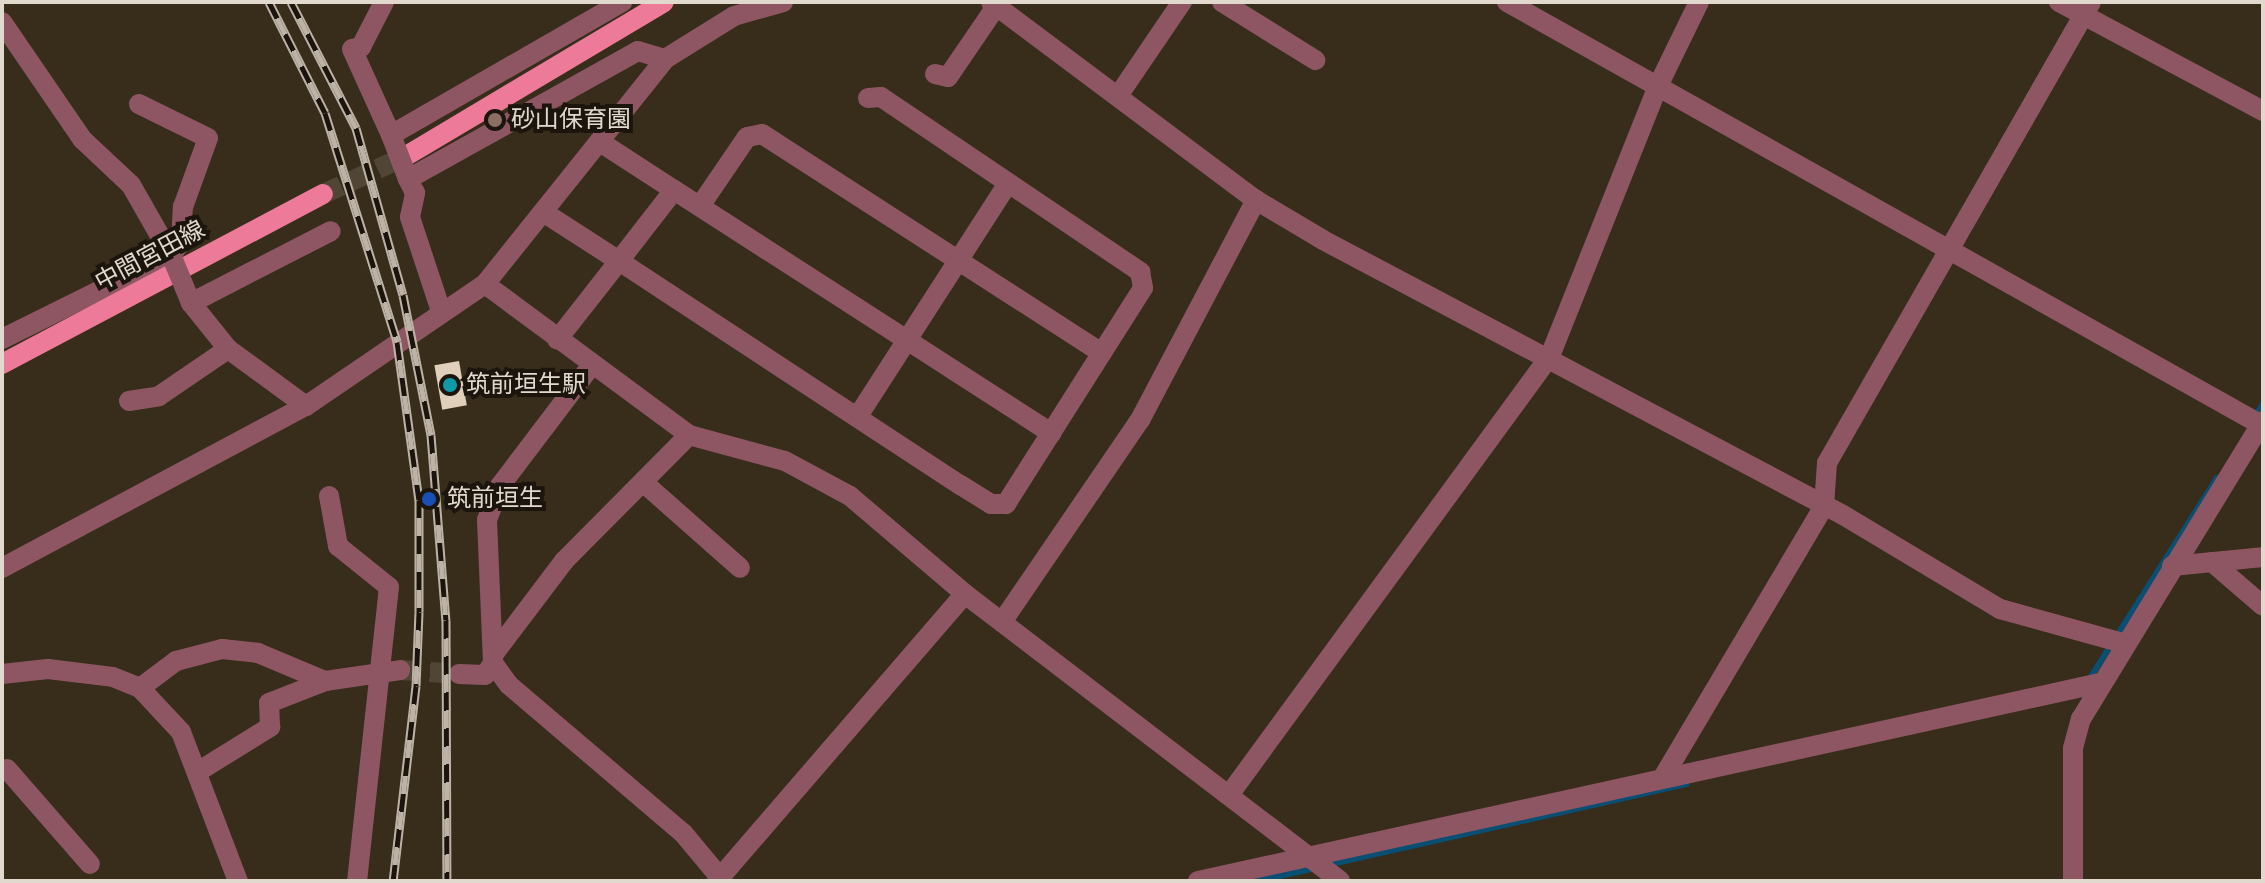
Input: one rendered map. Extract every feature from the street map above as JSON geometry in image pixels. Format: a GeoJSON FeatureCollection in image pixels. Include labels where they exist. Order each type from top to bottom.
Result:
{"type":"FeatureCollection","features":[{"type":"Feature","properties":{"kind":"main road"},"geometry":{"type":"LineString","coordinates":[[406,156],[664,2]]}},
{"type":"Feature","properties":{"kind":"main road","name":"中間宮田線"},"geometry":{"type":"LineString","coordinates":[[2,364],[323,194]]}},
{"type":"Feature","properties":{"kind":"street"},"geometry":{"type":"LineString","coordinates":[[384,2],[361,47],[352,49],[415,193],[410,217],[441,311]]}},
{"type":"Feature","properties":{"kind":"street"},"geometry":{"type":"LineString","coordinates":[[391,135],[622,2]]}},
{"type":"Feature","properties":{"kind":"street"},"geometry":{"type":"LineString","coordinates":[[2,568],[306,406],[441,311],[485,284],[665,59],[734,16],[783,2]]}},
{"type":"Feature","properties":{"kind":"street"},"geometry":{"type":"LineString","coordinates":[[1118,96],[1182,2]]}},
{"type":"Feature","properties":{"kind":"street"},"geometry":{"type":"LineString","coordinates":[[1222,2],[1315,60]]}},
{"type":"Feature","properties":{"kind":"street"},"geometry":{"type":"LineString","coordinates":[[1507,2],[2262,423],[2123,643],[2100,683],[2073,748],[2073,881]]}},
{"type":"Feature","properties":{"kind":"street"},"geometry":{"type":"LineString","coordinates":[[1229,795],[1550,356],[1658,86],[1699,2]]}},
{"type":"Feature","properties":{"kind":"street"},"geometry":{"type":"LineString","coordinates":[[2059,2],[2087,9],[2263,111]]}},
{"type":"Feature","properties":{"kind":"street"},"geometry":{"type":"LineString","coordinates":[[935,74],[948,77],[993,5],[1256,200],[1824,506],[2000,609],[2123,643]]}},
{"type":"Feature","properties":{"kind":"street"},"geometry":{"type":"LineString","coordinates":[[1662,779],[1824,506],[1827,463],[1947,247],[2087,9]]}},
{"type":"Feature","properties":{"kind":"street"},"geometry":{"type":"LineString","coordinates":[[2,22],[82,139],[131,185],[171,255],[191,303],[228,349],[306,406]]}},
{"type":"Feature","properties":{"kind":"street"},"geometry":{"type":"LineString","coordinates":[[408,179],[638,51],[665,59]]}},
{"type":"Feature","properties":{"kind":"street"},"geometry":{"type":"LineString","coordinates":[[543,212],[991,504],[1006,504],[1143,288],[1140,272],[881,97],[868,98]]}},
{"type":"Feature","properties":{"kind":"street"},"geometry":{"type":"LineString","coordinates":[[2,339],[171,255],[181,242],[183,207],[208,138],[139,104]]}},
{"type":"Feature","properties":{"kind":"street"},"geometry":{"type":"LineString","coordinates":[[700,206],[747,137],[762,134],[1102,353]]}},
{"type":"Feature","properties":{"kind":"street"},"geometry":{"type":"LineString","coordinates":[[600,142],[1051,433]]}},
{"type":"Feature","properties":{"kind":"street"},"geometry":{"type":"LineString","coordinates":[[858,416],[1008,183]]}},
{"type":"Feature","properties":{"kind":"street"},"geometry":{"type":"LineString","coordinates":[[557,340],[674,190]]}},
{"type":"Feature","properties":{"kind":"street"},"geometry":{"type":"LineString","coordinates":[[1002,622],[1140,420],[1256,200]]}},
{"type":"Feature","properties":{"kind":"street"},"geometry":{"type":"LineString","coordinates":[[191,303],[331,231]]}},
{"type":"Feature","properties":{"kind":"street"},"geometry":{"type":"LineString","coordinates":[[485,284],[591,366],[689,435],[821,476],[965,594],[1340,881]]}},
{"type":"Feature","properties":{"kind":"street"},"geometry":{"type":"LineString","coordinates":[[129,401],[159,396],[228,349]]}},
{"type":"Feature","properties":{"kind":"street"},"geometry":{"type":"LineString","coordinates":[[591,366],[500,486],[487,520],[493,659],[509,685],[683,833],[720,880],[965,594]]}},
{"type":"Feature","properties":{"kind":"street"},"geometry":{"type":"LineString","coordinates":[[459,674],[485,675],[493,659],[564,561],[689,435]]}},
{"type":"Feature","properties":{"kind":"street"},"geometry":{"type":"LineString","coordinates":[[644,483],[740,568]]}},
{"type":"Feature","properties":{"kind":"street"},"geometry":{"type":"LineString","coordinates":[[329,496],[338,546],[389,587],[391,670],[357,881]]}},
{"type":"Feature","properties":{"kind":"street"},"geometry":{"type":"LineString","coordinates":[[2172,566],[2263,557]]}},
{"type":"Feature","properties":{"kind":"street"},"geometry":{"type":"LineString","coordinates":[[2212,562],[2263,606]]}},
{"type":"Feature","properties":{"kind":"street"},"geometry":{"type":"LineString","coordinates":[[140,688],[176,661],[222,649],[258,653],[325,681]]}},
{"type":"Feature","properties":{"kind":"street"},"geometry":{"type":"LineString","coordinates":[[2,674],[48,669],[113,677],[140,688],[181,732],[199,771],[238,881]]}},
{"type":"Feature","properties":{"kind":"street"},"geometry":{"type":"LineString","coordinates":[[199,771],[270,727],[269,703],[325,681],[391,670]]}},
{"type":"Feature","properties":{"kind":"street"},"geometry":{"type":"LineString","coordinates":[[1198,881],[2100,683]]}},
{"type":"Feature","properties":{"kind":"street"},"geometry":{"type":"LineString","coordinates":[[7,769],[90,864]]}},
{"type":"Feature","properties":{"kind":"building","name":"筑前垣生駅"},"geometry":{"type":"Polygon","coordinates":[[[459,361],[467,405],[442,410],[434,365],[459,361]]]}},
{"type":"Feature","properties":{"kind":"waterway"},"geometry":{"type":"LineString","coordinates":[[2254,418],[2263,404]]}},
{"type":"Feature","properties":{"kind":"waterway"},"geometry":{"type":"LineString","coordinates":[[2090,678],[2217,478]]}},
{"type":"Feature","properties":{"kind":"waterway"},"geometry":{"type":"LineString","coordinates":[[1327,865],[1687,784]]}},
{"type":"Feature","properties":{"kind":"waterway"},"geometry":{"type":"LineString","coordinates":[[1257,881],[1316,868]]}},
{"type":"Feature","properties":{"kind":"tunnel"},"geometry":{"type":"LineString","coordinates":[[323,194],[406,156]]}},
{"type":"Feature","properties":{"kind":"tunnel"},"geometry":{"type":"LineString","coordinates":[[400,670],[459,674]]}},
{"type":"Feature","properties":{"kind":"railway"},"geometry":{"type":"LineString","coordinates":[[269,2],[325,113],[397,342],[419,500],[419,612],[416,686],[393,881]]}},
{"type":"Feature","properties":{"kind":"railway"},"geometry":{"type":"LineString","coordinates":[[291,2],[356,128],[403,295],[431,435],[446,620],[447,881]]}},
{"type":"Feature","properties":{"kind":"place","name":"砂山保育園"},"geometry":{"type":"Point","coordinates":[495,120]}},
{"type":"Feature","properties":{"kind":"place","name":"筑前垣生駅"},"geometry":{"type":"Point","coordinates":[450,385]}},
{"type":"Feature","properties":{"kind":"place","name":"筑前垣生"},"geometry":{"type":"Point","coordinates":[429,499]}}]}
